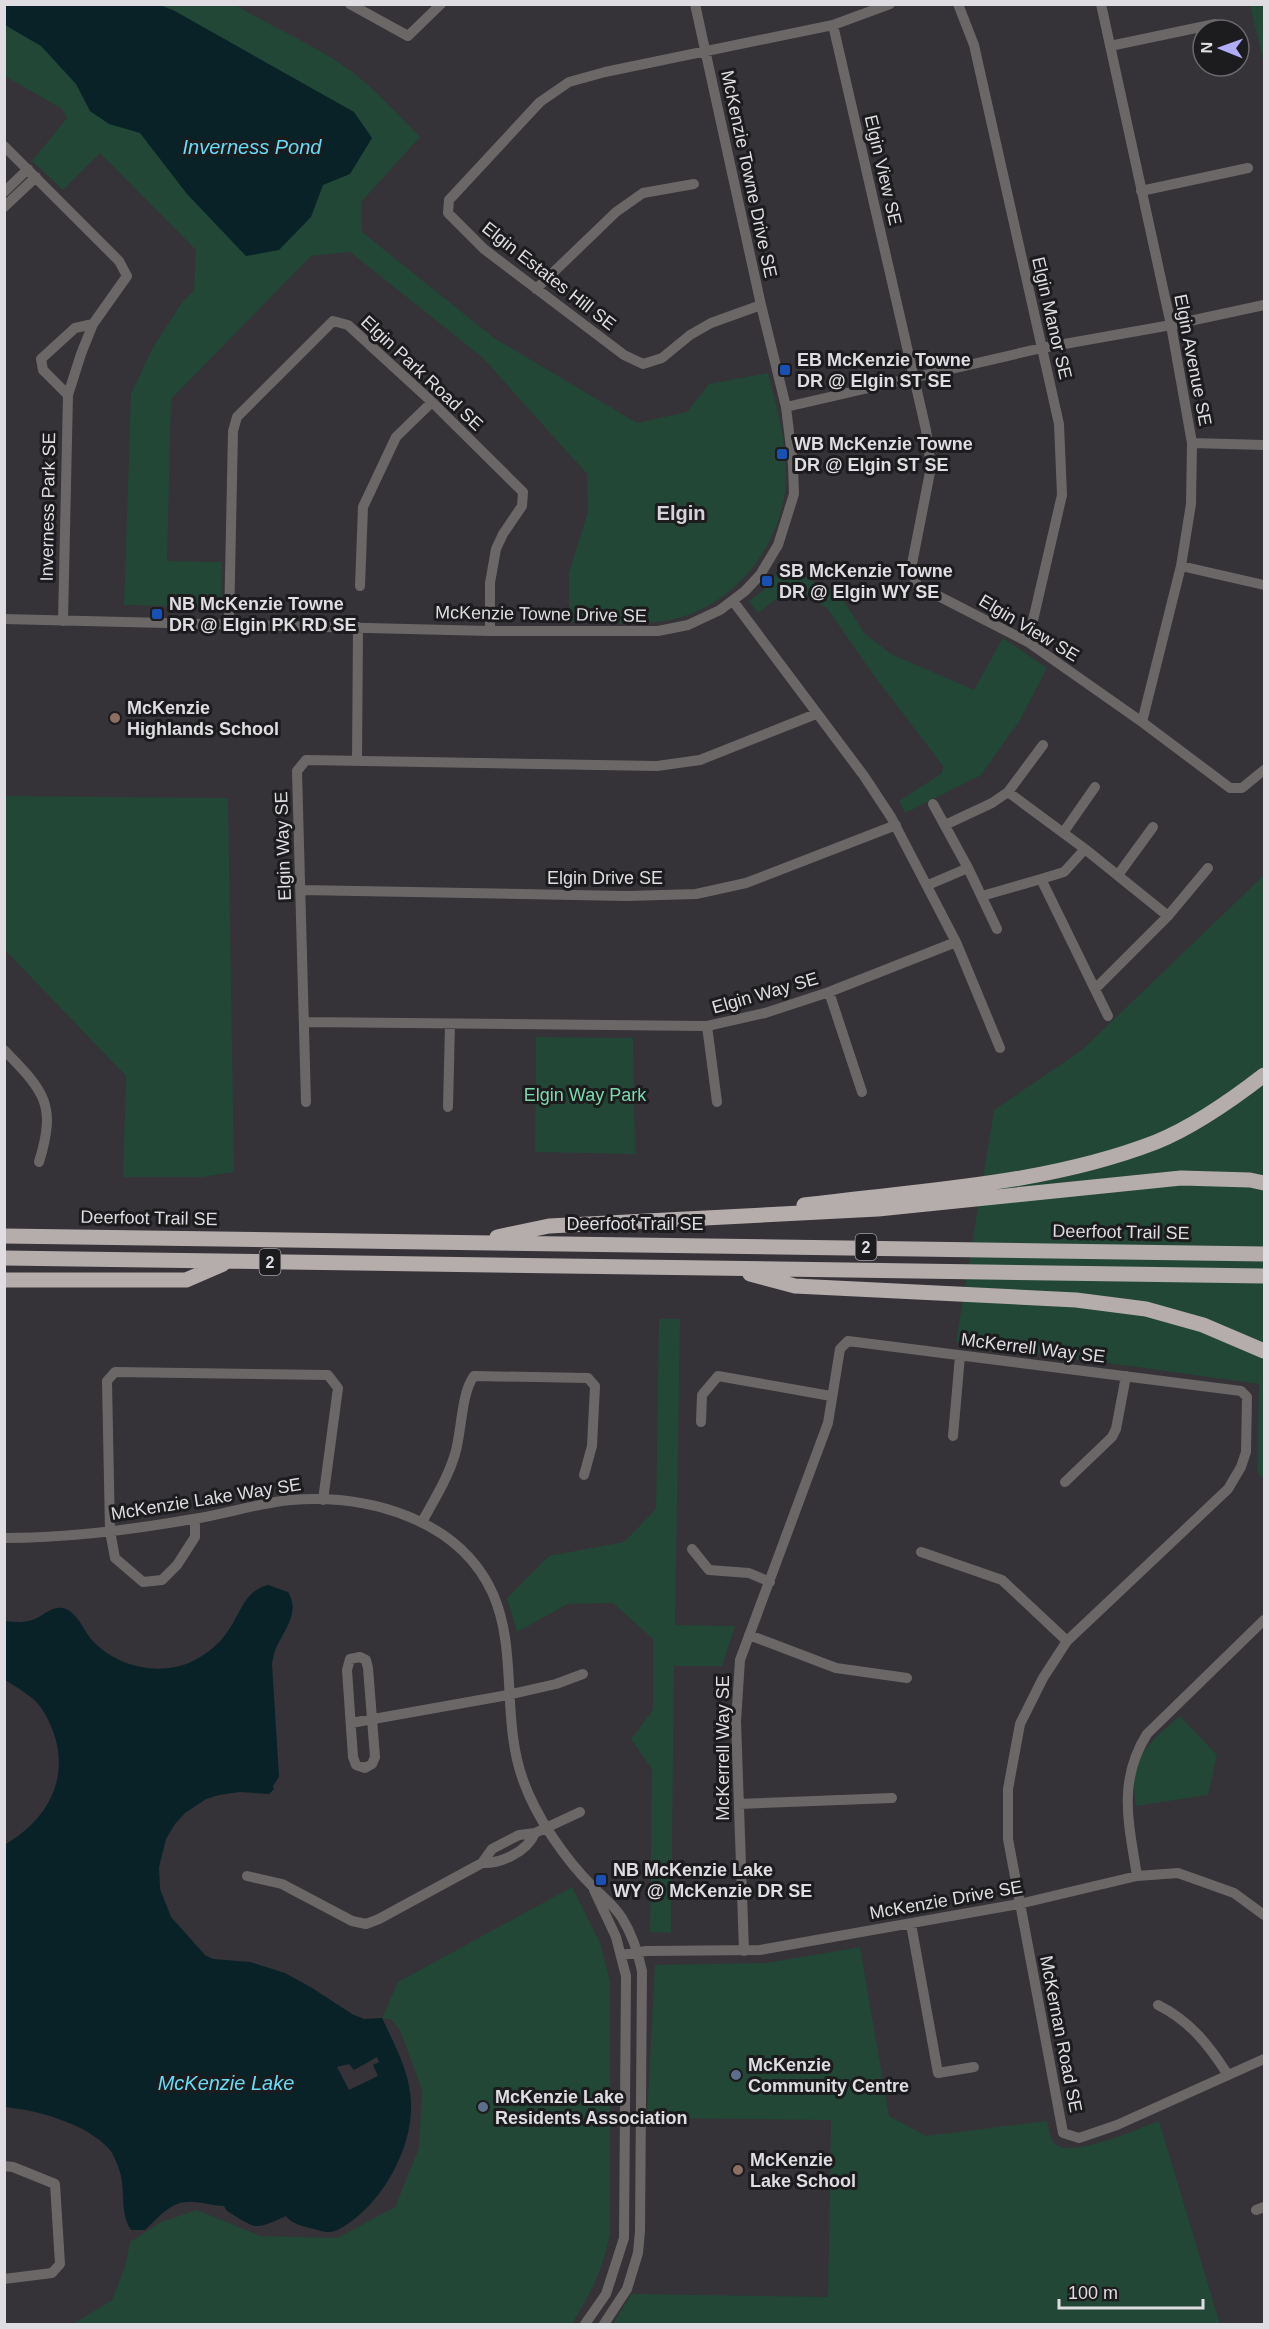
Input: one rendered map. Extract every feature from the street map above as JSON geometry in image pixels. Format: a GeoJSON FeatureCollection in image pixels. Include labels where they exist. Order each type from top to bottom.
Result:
{"type":"FeatureCollection","features":[{"type":"Feature","properties":{"kind":"highway"},"geometry":{"type":"LineString","coordinates":[[768,1217],[784,1207],[1026,1178],[1092,1164],[1158,1141],[1210,1113],[1264,1075]]}},
{"type":"Feature","properties":{"kind":"highway"},"geometry":{"type":"LineString","coordinates":[[468,1243],[549,1226],[768,1217],[878,1209],[1181,1178],[1250,1180],[1264,1183]]}},
{"type":"Feature","properties":{"kind":"highway","name":"Deerfoot Trail SE"},"geometry":{"type":"LineString","coordinates":[[4,1236],[468,1243],[729,1244],[1264,1254]]}},
{"type":"Feature","properties":{"kind":"highway","name":"2"},"geometry":{"type":"LineString","coordinates":[[4,1258],[1264,1276]]}},
{"type":"Feature","properties":{"kind":"highway"},"geometry":{"type":"LineString","coordinates":[[4,1280],[186,1280],[229,1262]]}},
{"type":"Feature","properties":{"kind":"highway"},"geometry":{"type":"LineString","coordinates":[[732,1269],[795,1286],[1076,1300],[1146,1309],[1203,1324],[1264,1352]]}},
{"type":"Feature","properties":{"kind":"street"},"geometry":{"type":"LineString","coordinates":[[350,4],[408,36],[441,4]]}},
{"type":"Feature","properties":{"kind":"street","name":"McKenzie Towne Drive SE"},"geometry":{"type":"LineString","coordinates":[[4,619],[490,631],[658,631],[688,625],[720,610],[745,591],[769,561],[778,545],[794,494],[794,465],[786,407],[695,4]]}},
{"type":"Feature","properties":{"kind":"street"},"geometry":{"type":"LineString","coordinates":[[706,50],[833,25],[890,4]]}},
{"type":"Feature","properties":{"kind":"street","name":"Elgin Manor SE"},"geometry":{"type":"LineString","coordinates":[[958,4],[974,45],[1059,424],[1062,495],[1028,642]]}},
{"type":"Feature","properties":{"kind":"street","name":"Elgin Avenue SE"},"geometry":{"type":"LineString","coordinates":[[1101,4],[1171,325],[1192,443],[1191,504],[1181,566],[1142,722]]}},
{"type":"Feature","properties":{"kind":"street","name":"Elgin View SE"},"geometry":{"type":"LineString","coordinates":[[833,25],[926,430],[931,467],[911,569],[913,579],[917,585],[1028,642],[1142,722],[1230,788],[1242,788],[1264,770]]}},
{"type":"Feature","properties":{"kind":"street"},"geometry":{"type":"LineString","coordinates":[[1110,46],[1191,29]]}},
{"type":"Feature","properties":{"kind":"street","name":"Elgin Estates Hill SE"},"geometry":{"type":"LineString","coordinates":[[706,50],[569,82],[540,102],[449,200],[447,213],[484,249],[624,355],[643,364],[662,357],[690,335],[711,323],[761,304]]}},
{"type":"Feature","properties":{"kind":"street","name":"Inverness Park SE"},"geometry":{"type":"LineString","coordinates":[[4,146],[119,261],[127,276],[93,324],[68,394],[63,621]]}},
{"type":"Feature","properties":{"kind":"street"},"geometry":{"type":"LineString","coordinates":[[1141,191],[1248,168]]}},
{"type":"Feature","properties":{"kind":"street"},"geometry":{"type":"LineString","coordinates":[[4,192],[32,173]]}},
{"type":"Feature","properties":{"kind":"street"},"geometry":{"type":"LineString","coordinates":[[4,207],[32,173]]}},
{"type":"Feature","properties":{"kind":"street"},"geometry":{"type":"LineString","coordinates":[[536,289],[616,212],[644,193],[694,184]]}},
{"type":"Feature","properties":{"kind":"street"},"geometry":{"type":"LineString","coordinates":[[786,407],[1042,348],[1171,325],[1264,305]]}},
{"type":"Feature","properties":{"kind":"street","name":"Elgin Park Road SE"},"geometry":{"type":"LineString","coordinates":[[229,624],[232,431],[237,417],[333,321],[348,325],[432,402],[523,492],[522,506],[496,549],[490,583],[490,631]]}},
{"type":"Feature","properties":{"kind":"street"},"geometry":{"type":"LineString","coordinates":[[68,394],[44,370],[41,359],[75,328],[93,324]]}},
{"type":"Feature","properties":{"kind":"street"},"geometry":{"type":"LineString","coordinates":[[360,586],[363,507],[396,437],[432,402]]}},
{"type":"Feature","properties":{"kind":"street"},"geometry":{"type":"LineString","coordinates":[[1192,443],[1264,445]]}},
{"type":"Feature","properties":{"kind":"street"},"geometry":{"type":"LineString","coordinates":[[1181,566],[1264,585]]}},
{"type":"Feature","properties":{"kind":"street"},"geometry":{"type":"LineString","coordinates":[[733,601],[864,776],[896,825],[956,942],[1000,1048]]}},
{"type":"Feature","properties":{"kind":"street"},"geometry":{"type":"LineString","coordinates":[[357,761],[358,627]]}},
{"type":"Feature","properties":{"kind":"street","name":"Elgin Way SE"},"geometry":{"type":"LineString","coordinates":[[306,1102],[297,771],[306,759],[657,766],[700,760],[816,714]]}},
{"type":"Feature","properties":{"kind":"street"},"geometry":{"type":"LineString","coordinates":[[945,825],[992,803],[1008,792],[1043,745]]}},
{"type":"Feature","properties":{"kind":"street"},"geometry":{"type":"LineString","coordinates":[[1063,833],[1095,787]]}},
{"type":"Feature","properties":{"kind":"street"},"geometry":{"type":"LineString","coordinates":[[1008,792],[1085,849],[1168,916]]}},
{"type":"Feature","properties":{"kind":"street"},"geometry":{"type":"LineString","coordinates":[[933,804],[968,868],[997,929]]}},
{"type":"Feature","properties":{"kind":"street","name":"Elgin Drive SE"},"geometry":{"type":"LineString","coordinates":[[302,891],[627,896],[696,894],[746,883],[896,825]]}},
{"type":"Feature","properties":{"kind":"street"},"geometry":{"type":"LineString","coordinates":[[1118,875],[1153,827]]}},
{"type":"Feature","properties":{"kind":"street"},"geometry":{"type":"LineString","coordinates":[[982,896],[1064,872],[1085,849]]}},
{"type":"Feature","properties":{"kind":"street"},"geometry":{"type":"LineString","coordinates":[[928,885],[968,868]]}},
{"type":"Feature","properties":{"kind":"street"},"geometry":{"type":"LineString","coordinates":[[1096,988],[1168,916],[1208,868]]}},
{"type":"Feature","properties":{"kind":"street"},"geometry":{"type":"LineString","coordinates":[[1041,879],[1108,1016]]}},
{"type":"Feature","properties":{"kind":"street","name":"Elgin Way SE"},"geometry":{"type":"LineString","coordinates":[[305,1022],[707,1026],[765,1012],[829,992],[956,942]]}},
{"type":"Feature","properties":{"kind":"street"},"geometry":{"type":"LineString","coordinates":[[829,992],[862,1092]]}},
{"type":"Feature","properties":{"kind":"street"},"geometry":{"type":"LineString","coordinates":[[448,1107],[450,1024]]}},
{"type":"Feature","properties":{"kind":"street"},"geometry":{"type":"LineString","coordinates":[[707,1026],[717,1102]]}},
{"type":"Feature","properties":{"kind":"street"},"geometry":{"type":"LineString","coordinates":[[4,1050],[38,1087],[48,1112],[47,1136],[39,1162]]}},
{"type":"Feature","properties":{"kind":"street","name":"McKerrell Way SE"},"geometry":{"type":"LineString","coordinates":[[744,1951],[736,1721],[740,1660],[828,1424],[840,1349],[848,1341],[1241,1391],[1247,1397],[1246,1452],[1241,1467],[1228,1489],[1067,1641],[1043,1677],[1020,1724],[1008,1789],[1008,1839],[1019,1904]]}},
{"type":"Feature","properties":{"kind":"street"},"geometry":{"type":"LineString","coordinates":[[953,1436],[960,1356]]}},
{"type":"Feature","properties":{"kind":"street"},"geometry":{"type":"LineString","coordinates":[[195,1519],[195,1537],[177,1565],[162,1580],[143,1582],[115,1558],[110,1531],[107,1381],[115,1372],[328,1375],[338,1388],[323,1500]]}},
{"type":"Feature","properties":{"kind":"street"},"geometry":{"type":"LineString","coordinates":[[422,1522],[452,1465],[459,1438],[467,1386],[474,1376],[588,1378],[595,1386],[592,1446],[584,1475]]}},
{"type":"Feature","properties":{"kind":"street"},"geometry":{"type":"LineString","coordinates":[[701,1422],[702,1395],[717,1376],[831,1396]]}},
{"type":"Feature","properties":{"kind":"street"},"geometry":{"type":"LineString","coordinates":[[1065,1482],[1112,1437],[1116,1429],[1126,1376]]}},
{"type":"Feature","properties":{"kind":"street","name":"McKenzie Lake Way SE"},"geometry":{"type":"LineString","coordinates":[[4,1538],[40,1538],[110,1531],[195,1519],[279,1501],[323,1500],[382,1508],[422,1522],[447,1537],[463,1551],[479,1571],[491,1591],[504,1629],[513,1743],[520,1772],[533,1805],[593,1887],[620,1915],[638,1952],[642,1971],[638,2253],[627,2289],[604,2325]]}},
{"type":"Feature","properties":{"kind":"street"},"geometry":{"type":"LineString","coordinates":[[692,1549],[709,1570],[749,1573],[770,1582]]}},
{"type":"Feature","properties":{"kind":"street"},"geometry":{"type":"LineString","coordinates":[[921,1552],[1002,1580],[1067,1641]]}},
{"type":"Feature","properties":{"kind":"street"},"geometry":{"type":"LineString","coordinates":[[1137,1876],[1128,1817],[1127,1783],[1136,1752],[1146,1734],[1264,1620]]}},
{"type":"Feature","properties":{"kind":"street"},"geometry":{"type":"LineString","coordinates":[[749,1635],[831,1666],[907,1678]]}},
{"type":"Feature","properties":{"kind":"street"},"geometry":{"type":"LineString","coordinates":[[364,1658],[368,1665],[374,1760],[365,1768],[358,1767],[354,1760],[351,1723],[347,1666],[350,1659],[364,1658]]}},
{"type":"Feature","properties":{"kind":"street"},"geometry":{"type":"LineString","coordinates":[[351,1723],[508,1695],[556,1684],[583,1674]]}},
{"type":"Feature","properties":{"kind":"street"},"geometry":{"type":"LineString","coordinates":[[739,1804],[892,1798]]}},
{"type":"Feature","properties":{"kind":"street"},"geometry":{"type":"LineString","coordinates":[[247,1876],[282,1884],[362,1924],[379,1919],[482,1863],[489,1852],[521,1833],[535,1833],[580,1812]]}},
{"type":"Feature","properties":{"kind":"street","name":"McKenzie Drive SE"},"geometry":{"type":"LineString","coordinates":[[622,1955],[638,1952],[744,1951],[1019,1904],[1137,1876],[1178,1873],[1234,1893],[1264,1915]]}},
{"type":"Feature","properties":{"kind":"street","name":"McKenzie Lake Way SE"},"geometry":{"type":"LineString","coordinates":[[585,2325],[606,2294],[624,2238],[626,1976],[622,1955],[593,1887]]}},
{"type":"Feature","properties":{"kind":"street","name":"McKernan Road SE"},"geometry":{"type":"LineString","coordinates":[[1019,1904],[1064,2133],[1079,2138],[1117,2125],[1264,2059]]}},
{"type":"Feature","properties":{"kind":"street"},"geometry":{"type":"LineString","coordinates":[[911,1924],[938,2073],[974,2067]]}},
{"type":"Feature","properties":{"kind":"street"},"geometry":{"type":"LineString","coordinates":[[1158,2005],[1177,2015],[1198,2033],[1228,2075]]}},
{"type":"Feature","properties":{"kind":"street"},"geometry":{"type":"LineString","coordinates":[[625,2108],[641,2109]]}},
{"type":"Feature","properties":{"kind":"street"},"geometry":{"type":"LineString","coordinates":[[4,2166],[13,2167],[55,2184],[60,2264],[52,2273],[4,2279]]}},
{"type":"Feature","properties":{"kind":"green space"},"geometry":{"type":"Polygon","coordinates":[[[5,4],[236,5],[341,64],[373,89],[420,137],[361,202],[362,232],[494,338],[637,423],[687,412],[709,384],[768,373],[780,422],[786,471],[784,496],[778,520],[769,543],[755,564],[739,583],[719,599],[698,611],[674,619],[635,623],[569,622],[569,572],[588,512],[587,474],[483,358],[350,252],[311,256],[171,399],[167,561],[222,562],[221,607],[124,605],[131,394],[152,349],[183,301],[194,291],[196,250],[100,153],[63,190],[32,161],[67,118],[62,109],[5,76],[5,4]]]}},
{"type":"Feature","properties":{"kind":"green space"},"geometry":{"type":"Polygon","coordinates":[[[1250,5],[1264,5],[1264,64],[1250,5]]]}},
{"type":"Feature","properties":{"kind":"green space"},"geometry":{"type":"Polygon","coordinates":[[[784,563],[818,585],[834,590],[842,598],[864,633],[891,654],[974,690],[1003,638],[1047,668],[1020,720],[981,775],[905,813],[899,801],[942,773],[943,766],[872,673],[827,608],[793,586],[758,613],[749,601],[764,590],[784,563]]]}},
{"type":"Feature","properties":{"kind":"green space"},"geometry":{"type":"Polygon","coordinates":[[[5,796],[228,798],[234,1172],[202,1177],[123,1177],[126,1076],[5,950],[5,796]]]}},
{"type":"Feature","properties":{"kind":"green space"},"geometry":{"type":"Polygon","coordinates":[[[1264,875],[1264,1479],[1257,1472],[1259,1384],[956,1342],[994,1110],[1082,1050],[1264,875]]]}},
{"type":"Feature","properties":{"kind":"green space","name":"Elgin Way Park"},"geometry":{"type":"Polygon","coordinates":[[[536,1037],[633,1038],[635,1154],[535,1152],[536,1037]]]}},
{"type":"Feature","properties":{"kind":"green space"},"geometry":{"type":"Polygon","coordinates":[[[659,1319],[680,1319],[675,1625],[735,1626],[722,1666],[674,1666],[671,1933],[650,1932],[652,1769],[631,1739],[653,1710],[653,1639],[613,1603],[568,1604],[517,1632],[507,1598],[549,1556],[624,1542],[656,1509],[659,1319]]]}},
{"type":"Feature","properties":{"kind":"green space"},"geometry":{"type":"Polygon","coordinates":[[[1180,1716],[1217,1755],[1208,1795],[1136,1806],[1134,1790],[1138,1764],[1150,1744],[1180,1716]]]}},
{"type":"Feature","properties":{"kind":"green space"},"geometry":{"type":"Polygon","coordinates":[[[572,1887],[600,1943],[610,1981],[610,2233],[596,2281],[572,2324],[73,2324],[112,2300],[125,2267],[130,2242],[161,2222],[197,2210],[261,2236],[337,2238],[395,2207],[419,2148],[422,2090],[400,2030],[392,2020],[382,2018],[398,1982],[572,1887]]]}},
{"type":"Feature","properties":{"kind":"green space"},"geometry":{"type":"Polygon","coordinates":[[[860,1947],[889,2116],[926,2136],[1047,2121],[1053,2142],[1063,2148],[1075,2148],[1106,2141],[1159,2121],[1220,2324],[613,2324],[631,2294],[828,2297],[831,2120],[647,2118],[655,1965],[766,1963],[860,1947]]]}},
{"type":"Feature","properties":{"kind":"water","name":"Inverness Pond"},"geometry":{"type":"Polygon","coordinates":[[[5,4],[157,4],[173,10],[354,112],[372,138],[350,174],[323,185],[311,217],[279,250],[246,256],[187,194],[140,133],[109,124],[90,111],[76,84],[41,46],[5,25],[5,4]]]}},
{"type":"Feature","properties":{"kind":"water","name":"McKenzie Lake"},"geometry":{"type":"Polygon","coordinates":[[[268,1585],[288,1592],[293,1606],[288,1626],[275,1650],[272,1664],[279,1777],[269,1794],[240,1792],[219,1795],[206,1799],[185,1813],[166,1839],[159,1867],[160,1889],[171,1917],[205,1955],[213,1959],[250,1962],[285,1973],[352,2014],[364,2019],[382,2018],[408,2082],[411,2105],[407,2138],[394,2171],[374,2200],[362,2213],[334,2231],[325,2232],[303,2226],[286,2216],[261,2226],[255,2226],[227,2211],[224,2206],[192,2202],[181,2203],[169,2208],[145,2230],[131,2230],[125,2217],[121,2176],[110,2150],[76,2126],[32,2111],[5,2107],[4,1845],[20,1835],[44,1809],[57,1778],[59,1760],[50,1724],[38,1703],[5,1680],[5,1621],[29,1621],[52,1609],[66,1609],[77,1619],[92,1640],[112,1656],[137,1666],[164,1669],[189,1663],[216,1645],[228,1631],[248,1597],[268,1585]]]}},
{"type":"Feature","properties":{"kind":"pier"},"geometry":{"type":"Polygon","coordinates":[[[377,2057],[379,2062],[373,2065],[378,2076],[349,2090],[337,2067],[349,2064],[354,2070],[377,2057]]]}},
{"type":"Feature","properties":{"kind":"place","name":"EB McKenzie Towne DR @ Elgin ST SE"},"geometry":{"type":"Point","coordinates":[785,370]}},
{"type":"Feature","properties":{"kind":"place","name":"WB McKenzie Towne DR @ Elgin ST SE"},"geometry":{"type":"Point","coordinates":[782,454]}},
{"type":"Feature","properties":{"kind":"place","name":"SB McKenzie Towne DR @ Elgin WY SE"},"geometry":{"type":"Point","coordinates":[767,581]}},
{"type":"Feature","properties":{"kind":"place","name":"NB McKenzie Towne DR @ Elgin PK RD SE"},"geometry":{"type":"Point","coordinates":[157,614]}},
{"type":"Feature","properties":{"kind":"place","name":"McKenzie Highlands School"},"geometry":{"type":"Point","coordinates":[115,718]}},
{"type":"Feature","properties":{"kind":"place","name":"NB McKenzie Lake WY @ McKenzie DR SE"},"geometry":{"type":"Point","coordinates":[601,1880]}},
{"type":"Feature","properties":{"kind":"place","name":"McKenzie Community Centre"},"geometry":{"type":"Point","coordinates":[736,2075]}},
{"type":"Feature","properties":{"kind":"place","name":"McKenzie Lake Residents Association"},"geometry":{"type":"Point","coordinates":[483,2107]}},
{"type":"Feature","properties":{"kind":"place","name":"McKenzie Lake School"},"geometry":{"type":"Point","coordinates":[738,2170]}},
{"type":"Feature","properties":{"kind":"district","name":"Elgin"},"geometry":{"type":"Point","coordinates":[681,513]}}]}
